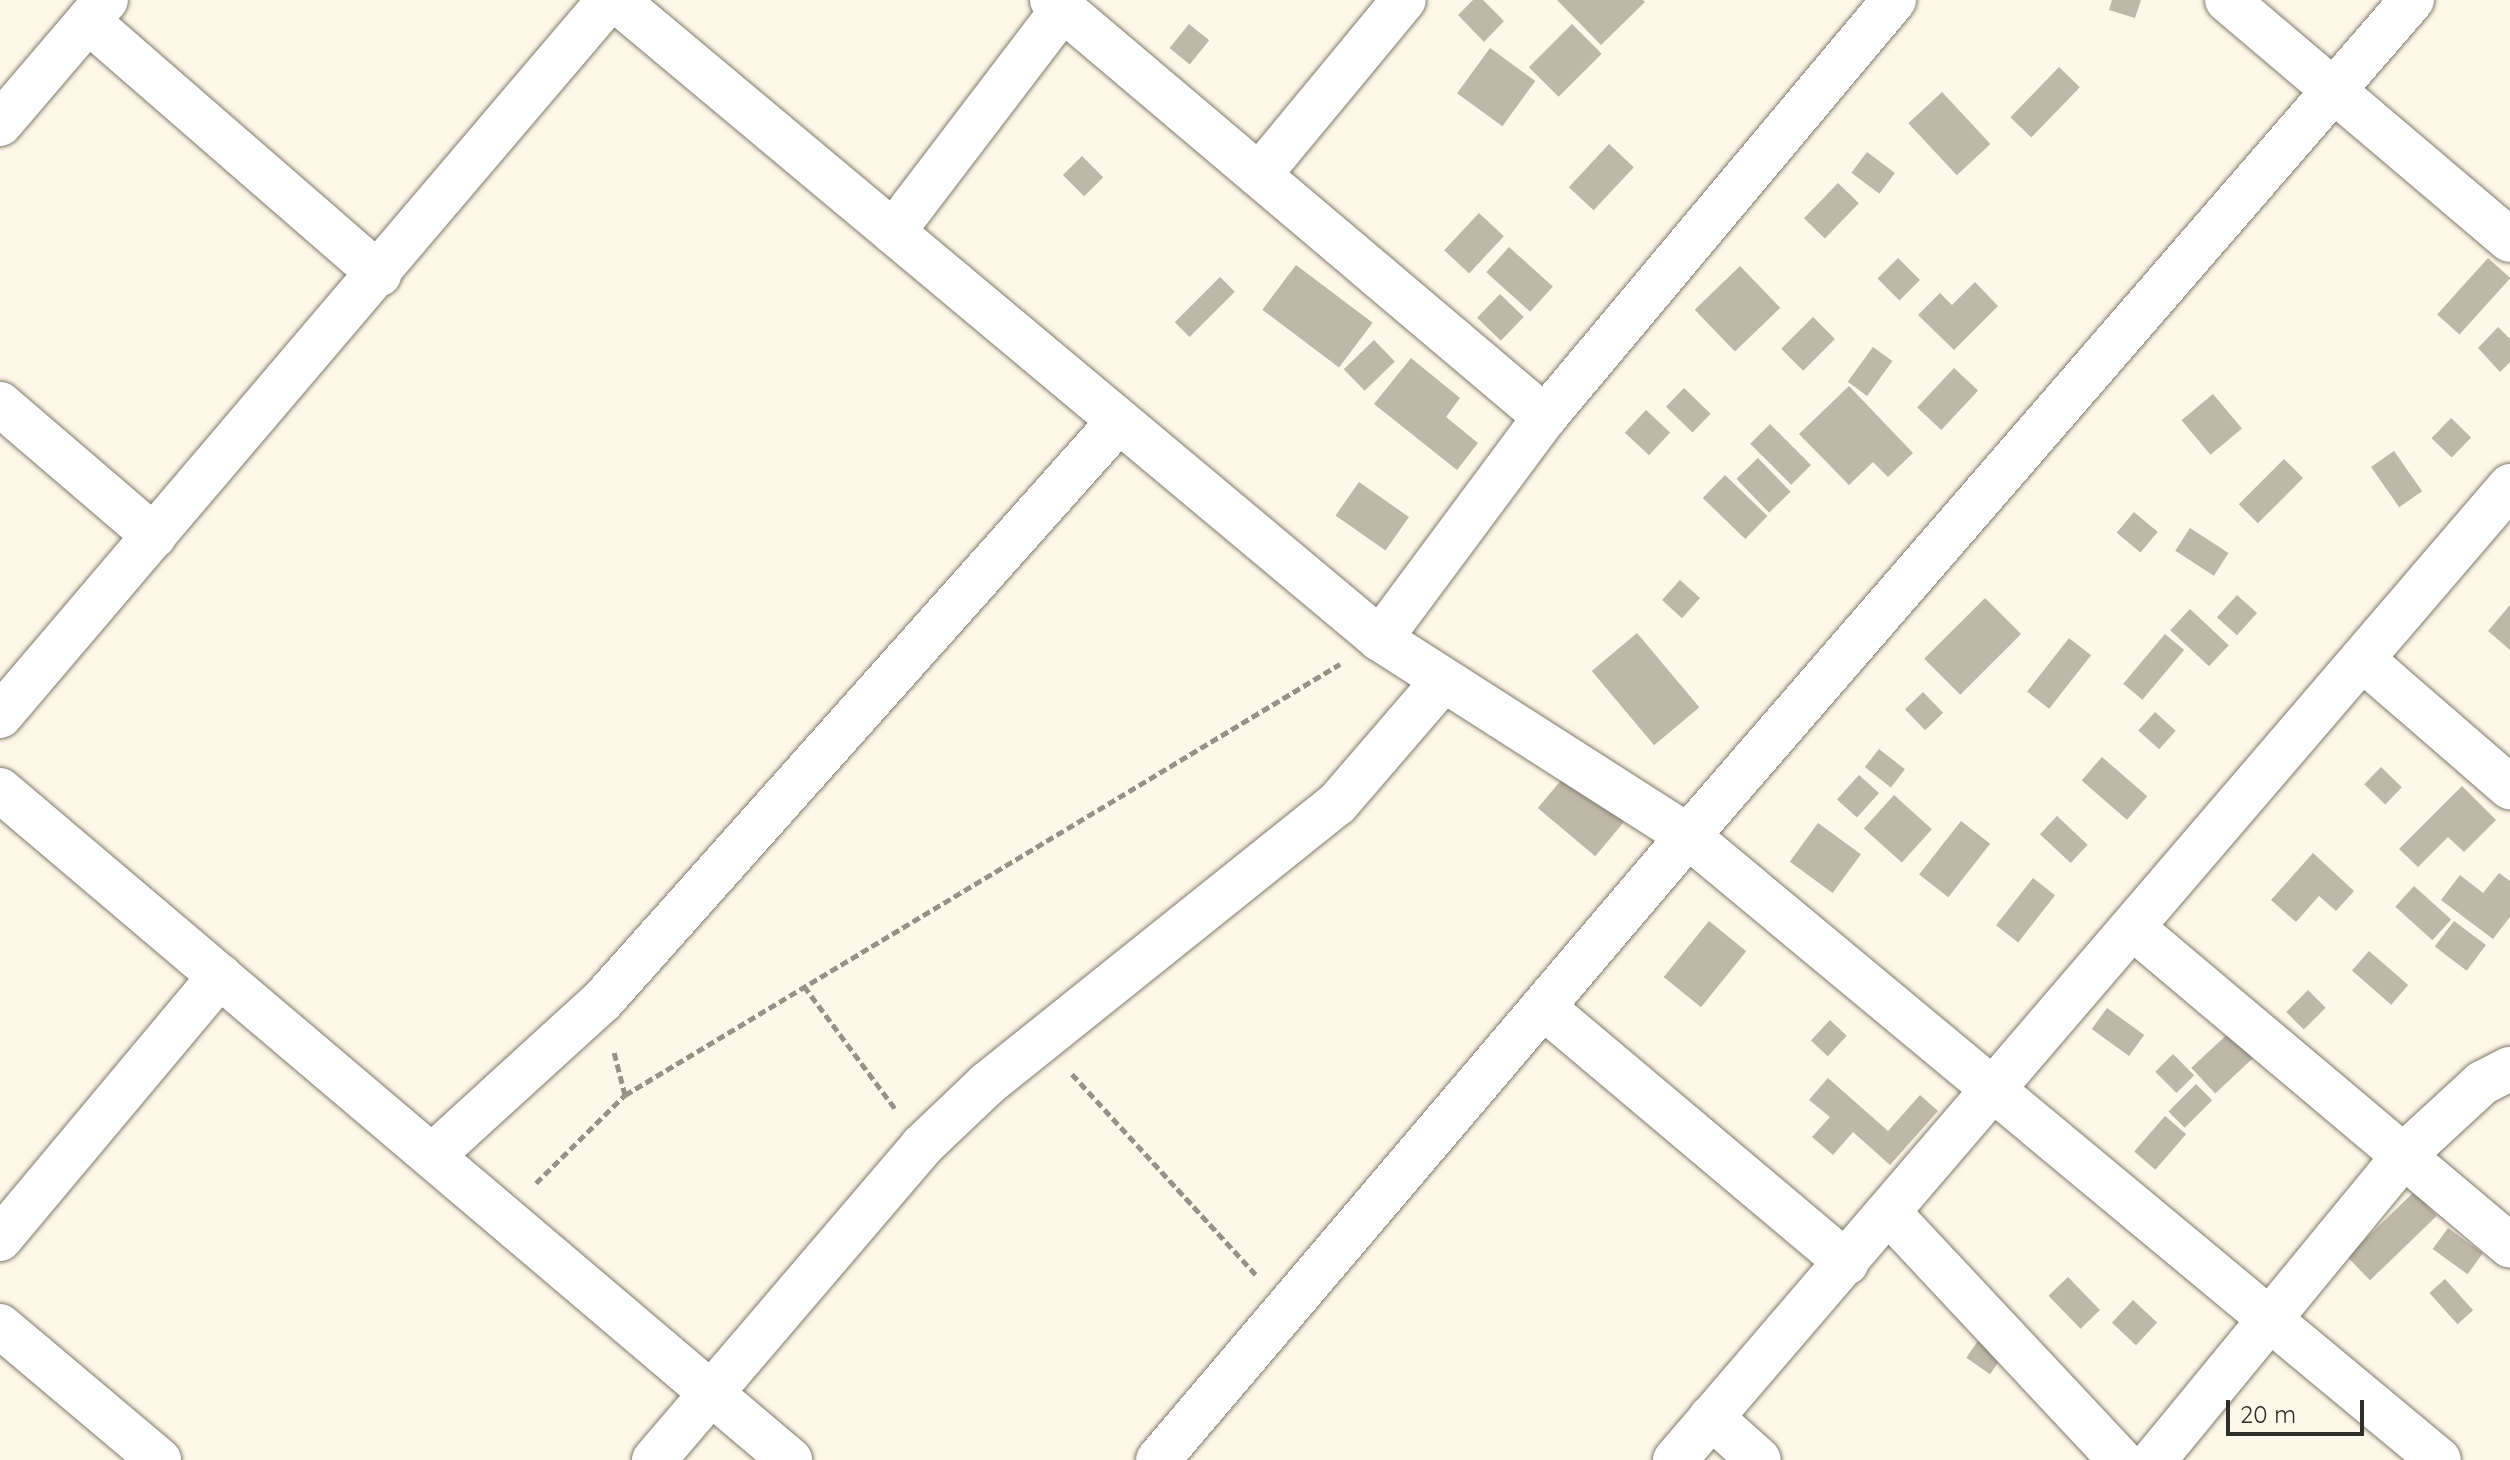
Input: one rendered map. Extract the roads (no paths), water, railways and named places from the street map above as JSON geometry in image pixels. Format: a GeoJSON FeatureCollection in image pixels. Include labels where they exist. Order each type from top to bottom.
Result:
{"type":"FeatureCollection","features":[{"type":"Feature","properties":{"kind":"street"},"geometry":{"type":"LineString","coordinates":[[0,716],[609,0]]}},
{"type":"Feature","properties":{"kind":"street"},"geometry":{"type":"LineString","coordinates":[[616,0],[1380,639],[1442,682],[1688,836],[2269,1315],[2439,1460]]}},
{"type":"Feature","properties":{"kind":"street"},"geometry":{"type":"LineString","coordinates":[[1259,175],[1404,0]]}},
{"type":"Feature","properties":{"kind":"street"},"geometry":{"type":"LineString","coordinates":[[1380,639],[1545,417],[1894,0]]}},
{"type":"Feature","properties":{"kind":"street"},"geometry":{"type":"LineString","coordinates":[[2227,0],[2510,240]]}},
{"type":"Feature","properties":{"kind":"street"},"geometry":{"type":"LineString","coordinates":[[1158,1460],[1688,836],[2412,0]]}},
{"type":"Feature","properties":{"kind":"street"},"geometry":{"type":"LineString","coordinates":[[893,232],[1057,5],[1545,417]]}},
{"type":"Feature","properties":{"kind":"street"},"geometry":{"type":"LineString","coordinates":[[0,124],[97,10],[379,274]]}},
{"type":"Feature","properties":{"kind":"street"},"geometry":{"type":"LineString","coordinates":[[0,404],[154,536]]}},
{"type":"Feature","properties":{"kind":"street"},"geometry":{"type":"LineString","coordinates":[[432,1156],[528,1073],[602,1001],[1119,421]]}},
{"type":"Feature","properties":{"kind":"street"},"geometry":{"type":"LineString","coordinates":[[1675,1460],[2510,486]]}},
{"type":"Feature","properties":{"kind":"street"},"geometry":{"type":"LineString","coordinates":[[2362,659],[2510,787]]}},
{"type":"Feature","properties":{"kind":"street"},"geometry":{"type":"LineString","coordinates":[[654,1460],[922,1146],[987,1084],[1337,804],[1442,682]]}},
{"type":"Feature","properties":{"kind":"street"},"geometry":{"type":"LineString","coordinates":[[0,790],[790,1460]]}},
{"type":"Feature","properties":{"kind":"street"},"geometry":{"type":"LineString","coordinates":[[2133,928],[2405,1154],[2510,1246]]}},
{"type":"Feature","properties":{"kind":"street"},"geometry":{"type":"LineString","coordinates":[[0,1239],[220,976]]}},
{"type":"Feature","properties":{"kind":"street"},"geometry":{"type":"LineString","coordinates":[[1543,1007],[1847,1263]]}},
{"type":"Feature","properties":{"kind":"street"},"geometry":{"type":"LineString","coordinates":[[2154,1460],[2269,1315],[2405,1154],[2482,1083],[2510,1069]]}},
{"type":"Feature","properties":{"kind":"street"},"geometry":{"type":"LineString","coordinates":[[1889,1213],[2120,1460]]}},
{"type":"Feature","properties":{"kind":"street"},"geometry":{"type":"LineString","coordinates":[[0,1326],[159,1460]]}},
{"type":"Feature","properties":{"kind":"street"},"geometry":{"type":"LineString","coordinates":[[1711,1417],[1759,1460]]}}]}
